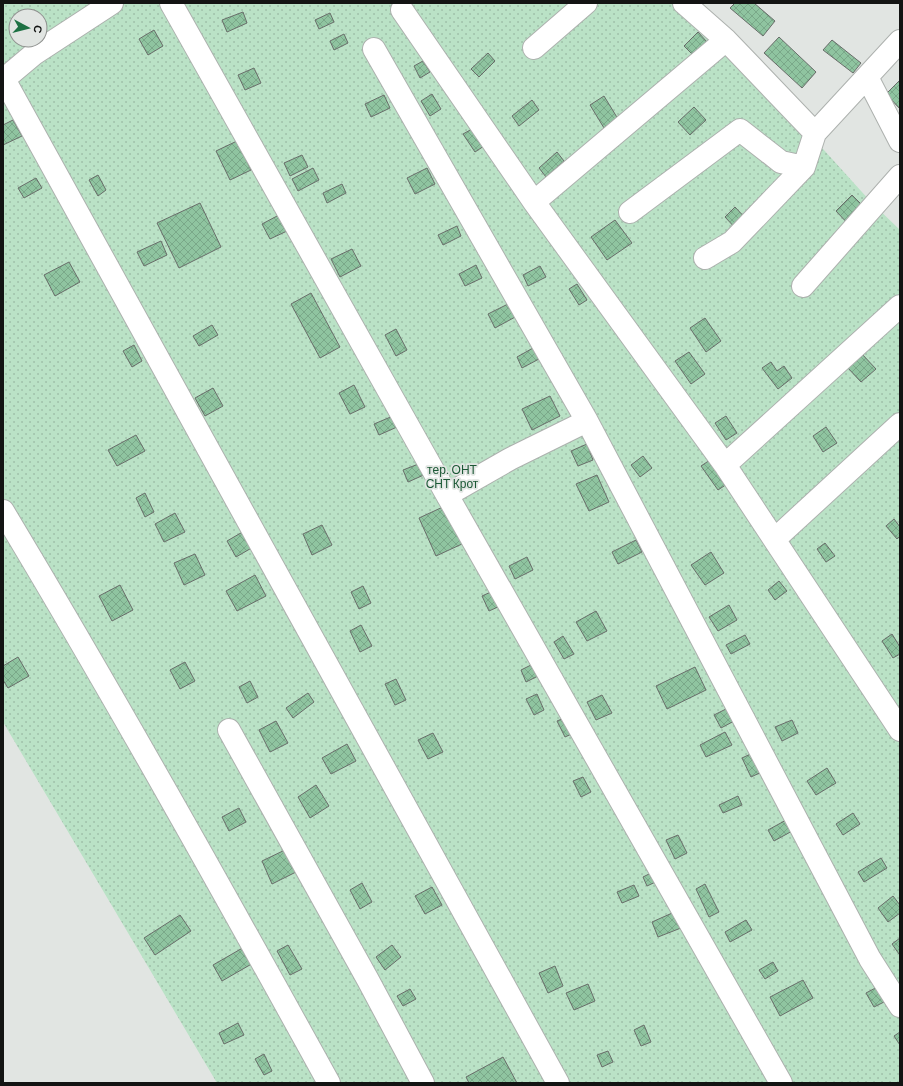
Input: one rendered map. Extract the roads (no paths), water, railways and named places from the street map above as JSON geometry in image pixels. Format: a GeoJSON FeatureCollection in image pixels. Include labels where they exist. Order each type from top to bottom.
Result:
{"type":"FeatureCollection","features":[{"type":"Feature","properties":{"kind":"lane"},"geometry":{"type":"LineString","coordinates":[[112,3],[34,54],[4,80],[558,1083]]}},
{"type":"Feature","properties":{"kind":"lane"},"geometry":{"type":"LineString","coordinates":[[171,3],[446,494],[781,1083]]}},
{"type":"Feature","properties":{"kind":"lane"},"geometry":{"type":"LineString","coordinates":[[534,48],[586,3]]}},
{"type":"Feature","properties":{"kind":"lane"},"geometry":{"type":"LineString","coordinates":[[684,3],[726,40],[815,133]]}},
{"type":"Feature","properties":{"kind":"lane"},"geometry":{"type":"LineString","coordinates":[[402,10],[534,202],[725,465],[900,730]]}},
{"type":"Feature","properties":{"kind":"lane"},"geometry":{"type":"LineString","coordinates":[[534,202],[726,40]]}},
{"type":"Feature","properties":{"kind":"lane"},"geometry":{"type":"LineString","coordinates":[[705,258],[732,242],[804,167],[815,133],[900,41]]}},
{"type":"Feature","properties":{"kind":"lane"},"geometry":{"type":"LineString","coordinates":[[374,49],[587,421],[870,959],[900,1006]]}},
{"type":"Feature","properties":{"kind":"lane"},"geometry":{"type":"LineString","coordinates":[[867,77],[900,141]]}},
{"type":"Feature","properties":{"kind":"lane"},"geometry":{"type":"LineString","coordinates":[[630,212],[740,130],[780,162],[804,167]]}},
{"type":"Feature","properties":{"kind":"lane"},"geometry":{"type":"LineString","coordinates":[[804,286],[900,176]]}},
{"type":"Feature","properties":{"kind":"lane"},"geometry":{"type":"LineString","coordinates":[[725,465],[900,306]]}},
{"type":"Feature","properties":{"kind":"lane"},"geometry":{"type":"LineString","coordinates":[[446,494],[510,459],[587,421]]}},
{"type":"Feature","properties":{"kind":"lane"},"geometry":{"type":"LineString","coordinates":[[774,539],[900,424]]}},
{"type":"Feature","properties":{"kind":"lane"},"geometry":{"type":"LineString","coordinates":[[3,511],[78,635],[328,1083]]}},
{"type":"Feature","properties":{"kind":"lane"},"geometry":{"type":"LineString","coordinates":[[228,730],[364,973],[423,1083]]}},
{"type":"Feature","properties":{"kind":"park label","name":"тер. ОНТ СНТ Крот"},"geometry":{"type":"Point","coordinates":[452,476]}}]}
